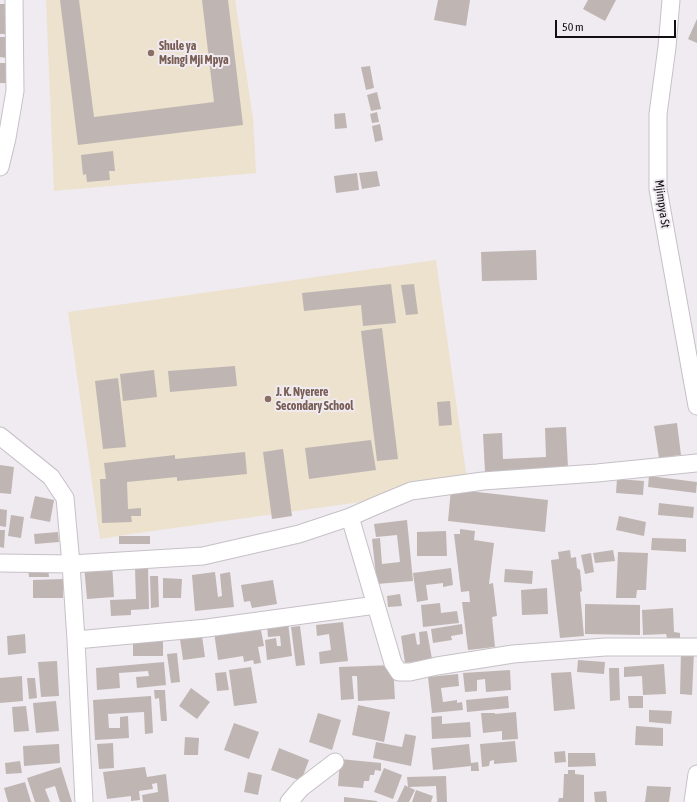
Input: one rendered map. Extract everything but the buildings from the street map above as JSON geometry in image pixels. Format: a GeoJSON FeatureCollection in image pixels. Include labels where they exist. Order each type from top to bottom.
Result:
{"type":"FeatureCollection","features":[{"type":"Feature","properties":{"kind":"street"},"geometry":{"type":"LineString","coordinates":[[0,167],[8,138],[15,91],[14,0]]}},
{"type":"Feature","properties":{"kind":"street","name":"Mjimpya St"},"geometry":{"type":"LineString","coordinates":[[671,0],[667,47],[658,114],[658,189],[697,406]]}},
{"type":"Feature","properties":{"kind":"street"},"geometry":{"type":"LineString","coordinates":[[0,436],[51,477],[65,498],[76,640],[84,802]]}},
{"type":"Feature","properties":{"kind":"street"},"geometry":{"type":"LineString","coordinates":[[0,563],[71,564],[203,556],[299,534],[350,517],[411,491],[483,481],[598,473],[697,463]]}},
{"type":"Feature","properties":{"kind":"street"},"geometry":{"type":"LineString","coordinates":[[350,517],[393,663],[399,672],[410,672],[437,666],[513,654],[605,647],[697,647]]}},
{"type":"Feature","properties":{"kind":"street"},"geometry":{"type":"LineString","coordinates":[[76,640],[207,628],[376,605]]}},
{"type":"Feature","properties":{"kind":"street"},"geometry":{"type":"LineString","coordinates":[[289,802],[301,788],[335,762]]}},
{"type":"Feature","properties":{"kind":"street"},"geometry":{"type":"LineString","coordinates":[[693,802],[697,774]]}},
{"type":"Feature","properties":{"kind":"shaded area"},"geometry":{"type":"Polygon","coordinates":[[[46,0],[235,0],[253,118],[256,173],[54,191],[46,0]]]}},
{"type":"Feature","properties":{"kind":"shaded area","name":"J. K. Nyerere Secondary School"},"geometry":{"type":"Polygon","coordinates":[[[436,260],[468,487],[100,539],[68,312],[436,260]]]}},
{"type":"Feature","properties":{"kind":"place","name":"Shule ya Msingi Mji Mpya"},"geometry":{"type":"Point","coordinates":[151,53]}},
{"type":"Feature","properties":{"kind":"place","name":"J. K. Nyerere Secondary School"},"geometry":{"type":"Point","coordinates":[268,399]}}]}
